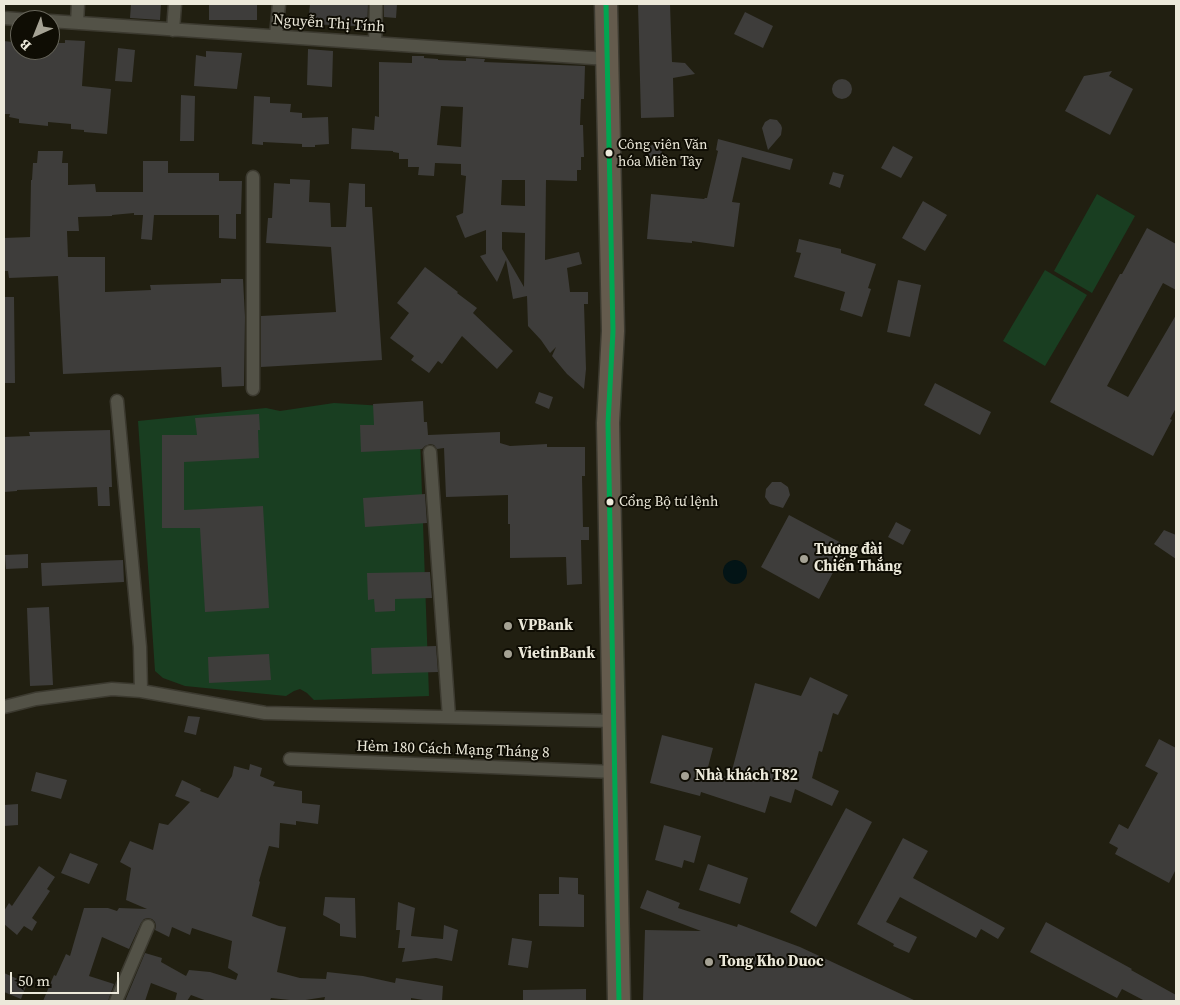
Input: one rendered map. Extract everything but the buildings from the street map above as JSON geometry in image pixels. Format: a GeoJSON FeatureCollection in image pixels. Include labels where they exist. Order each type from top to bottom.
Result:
{"type":"FeatureCollection","features":[{"type":"Feature","properties":{"kind":"highway"},"geometry":{"type":"LineString","coordinates":[[606,4],[613,331],[608,423],[620,1001]]}},
{"type":"Feature","properties":{"kind":"street"},"geometry":{"type":"LineString","coordinates":[[77,23],[78,4]]}},
{"type":"Feature","properties":{"kind":"street"},"geometry":{"type":"LineString","coordinates":[[173,30],[175,4]]}},
{"type":"Feature","properties":{"kind":"street"},"geometry":{"type":"LineString","coordinates":[[276,36],[279,4]]}},
{"type":"Feature","properties":{"kind":"street"},"geometry":{"type":"LineString","coordinates":[[375,43],[376,4]]}},
{"type":"Feature","properties":{"kind":"street","name":"Nguyễn Thị Tính"},"geometry":{"type":"LineString","coordinates":[[60,22],[607,58]]}},
{"type":"Feature","properties":{"kind":"street"},"geometry":{"type":"LineString","coordinates":[[252,177],[253,389]]}},
{"type":"Feature","properties":{"kind":"street"},"geometry":{"type":"LineString","coordinates":[[117,401],[140,647],[140,691]]}},
{"type":"Feature","properties":{"kind":"street"},"geometry":{"type":"LineString","coordinates":[[430,452],[449,718]]}},
{"type":"Feature","properties":{"kind":"street"},"geometry":{"type":"LineString","coordinates":[[4,708],[36,699],[112,689],[140,691],[265,714],[614,721]]}},
{"type":"Feature","properties":{"kind":"street","name":"Hẻm 180 Cách Mạng Tháng 8"},"geometry":{"type":"LineString","coordinates":[[290,760],[615,772]]}},
{"type":"Feature","properties":{"kind":"street"},"geometry":{"type":"LineString","coordinates":[[116,1001],[148,926]]}},
{"type":"Feature","properties":{"kind":"green space"},"geometry":{"type":"Polygon","coordinates":[[[1097,194],[1135,216],[1092,293],[1054,271],[1097,194]]]}},
{"type":"Feature","properties":{"kind":"green space"},"geometry":{"type":"Polygon","coordinates":[[[1045,270],[1087,295],[1045,366],[1003,341],[1045,270]]]}},
{"type":"Feature","properties":{"kind":"green space"},"geometry":{"type":"Polygon","coordinates":[[[334,403],[419,408],[429,696],[314,700],[300,689],[286,696],[185,686],[163,678],[155,671],[138,421],[266,408],[280,411],[334,403]]]}},
{"type":"Feature","properties":{"kind":"shaded area"},"geometry":{"type":"Polygon","coordinates":[[[735,560],[744,563],[747,572],[744,581],[735,584],[726,581],[723,572],[726,563],[735,560]]]}},
{"type":"Feature","properties":{"kind":"transit line"},"geometry":{"type":"LineString","coordinates":[[606,4],[613,331],[608,423],[619,1001]]}},
{"type":"Feature","properties":{"kind":"place","name":"Công viên Văn hóa Miền Tây"},"geometry":{"type":"Point","coordinates":[609,153]}},
{"type":"Feature","properties":{"kind":"place","name":"Cổng Bộ tư lệnh"},"geometry":{"type":"Point","coordinates":[610,502]}},
{"type":"Feature","properties":{"kind":"place","name":"Tượng đài Chiến Thắng"},"geometry":{"type":"Point","coordinates":[804,559]}},
{"type":"Feature","properties":{"kind":"place","name":"VPBank"},"geometry":{"type":"Point","coordinates":[508,626]}},
{"type":"Feature","properties":{"kind":"place","name":"VietinBank"},"geometry":{"type":"Point","coordinates":[508,654]}},
{"type":"Feature","properties":{"kind":"place","name":"Nhà khách T82"},"geometry":{"type":"Point","coordinates":[685,776]}},
{"type":"Feature","properties":{"kind":"place","name":"Tong Kho Duoc"},"geometry":{"type":"Point","coordinates":[709,962]}}]}
